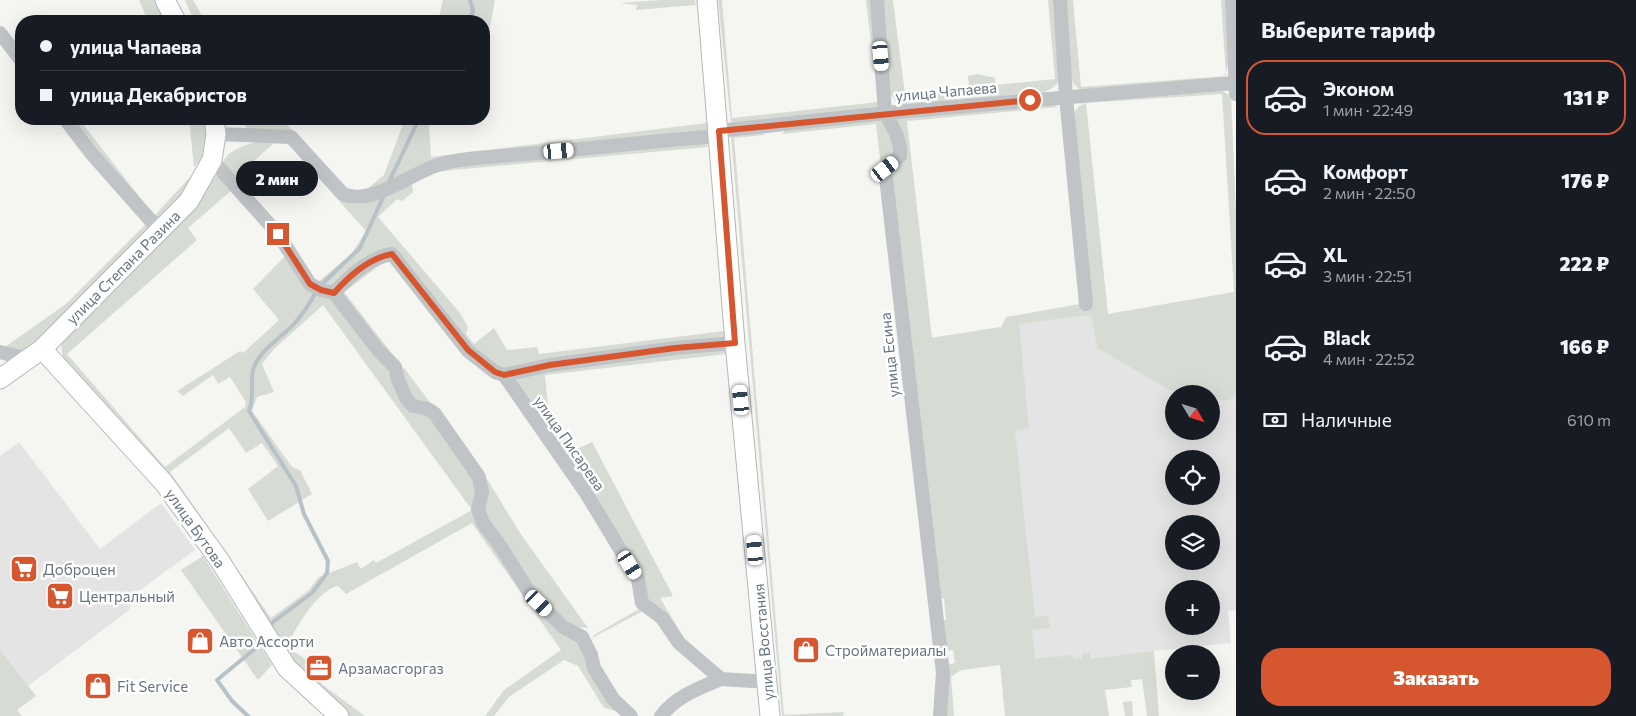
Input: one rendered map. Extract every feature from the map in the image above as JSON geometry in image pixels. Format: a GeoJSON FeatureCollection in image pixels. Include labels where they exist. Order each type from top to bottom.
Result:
{"type":"FeatureCollection","features":[{"type":"Feature","properties":{"kind":"street"},"geometry":{"type":"LineString","coordinates":[[165,0],[173,15]]}},
{"type":"Feature","properties":{"kind":"street","name":"улица Восстания"},"geometry":{"type":"LineString","coordinates":[[707,0],[735,343],[770,716]]}},
{"type":"Feature","properties":{"kind":"street","name":"улица Есина"},"geometry":{"type":"LineString","coordinates":[[877,0],[885,113],[900,147],[900,156],[885,169],[943,673],[940,716]]}},
{"type":"Feature","properties":{"kind":"street"},"geometry":{"type":"LineString","coordinates":[[1060,0],[1066,96],[1086,304]]}},
{"type":"Feature","properties":{"kind":"street"},"geometry":{"type":"LineString","coordinates":[[1232,0],[1236,94]]}},
{"type":"Feature","properties":{"kind":"street"},"geometry":{"type":"LineString","coordinates":[[0,33],[15,52]]}},
{"type":"Feature","properties":{"kind":"street","name":"улица Чапаева"},"geometry":{"type":"LineString","coordinates":[[215,126],[291,138],[343,194],[351,198],[361,197],[399,184],[436,166],[483,158],[719,134],[885,113],[1066,96],[1236,83]]}},
{"type":"Feature","properties":{"kind":"street"},"geometry":{"type":"LineString","coordinates":[[70,125],[91,153],[160,231]]}},
{"type":"Feature","properties":{"kind":"street","name":"улица Степана Разина"},"geometry":{"type":"LineString","coordinates":[[0,379],[35,354],[188,201],[212,160],[215,126]]}},
{"type":"Feature","properties":{"kind":"street"},"geometry":{"type":"LineString","coordinates":[[212,160],[278,234],[310,284],[321,290],[334,293],[378,350],[395,367],[398,380],[406,398],[414,406],[428,409],[435,414],[479,477],[482,492],[478,509],[483,523],[501,547],[531,595],[563,628],[582,637],[591,655],[594,668],[613,699],[631,716]]}},
{"type":"Feature","properties":{"kind":"street","name":"улица Писарева"},"geometry":{"type":"LineString","coordinates":[[334,293],[345,281],[377,256],[392,254],[468,350],[495,372],[504,375],[586,493],[638,579],[642,603],[662,618],[680,643],[721,679]]}},
{"type":"Feature","properties":{"kind":"street"},"geometry":{"type":"LineString","coordinates":[[504,375],[550,365],[675,348],[735,343]]}},
{"type":"Feature","properties":{"kind":"street"},"geometry":{"type":"LineString","coordinates":[[0,352],[35,354]]}},
{"type":"Feature","properties":{"kind":"street","name":"улица Бутова"},"geometry":{"type":"LineString","coordinates":[[35,354],[164,483],[220,561],[287,668],[338,716]]}},
{"type":"Feature","properties":{"kind":"street"},"geometry":{"type":"LineString","coordinates":[[661,716],[670,705],[682,696],[721,679],[767,682]]}},
{"type":"Feature","properties":{"kind":"shaded area"},"geometry":{"type":"Polygon","coordinates":[[[139,0],[156,0],[163,15],[145,15],[139,0]]]}},
{"type":"Feature","properties":{"kind":"shaded area"},"geometry":{"type":"Polygon","coordinates":[[[185,0],[193,0],[202,15],[191,15],[185,0]]]}},
{"type":"Feature","properties":{"kind":"shaded area"},"geometry":{"type":"Polygon","coordinates":[[[443,0],[495,0],[490,27],[490,15],[439,15],[443,0]]]}},
{"type":"Feature","properties":{"kind":"shaded area"},"geometry":{"type":"Polygon","coordinates":[[[695,0],[696,5],[636,10],[637,5],[620,3],[695,0]]]}},
{"type":"Feature","properties":{"kind":"shaded area"},"geometry":{"type":"Polygon","coordinates":[[[718,0],[722,0],[732,118],[878,102],[866,0],[873,0],[881,106],[738,124],[731,123],[718,0]]]}},
{"type":"Feature","properties":{"kind":"shaded area"},"geometry":{"type":"Polygon","coordinates":[[[882,0],[893,0],[905,95],[969,88],[968,76],[978,74],[995,78],[996,85],[1055,79],[1048,0],[1056,0],[1062,76],[1054,87],[1041,93],[899,105],[889,93],[882,0]]]}},
{"type":"Feature","properties":{"kind":"shaded area"},"geometry":{"type":"Polygon","coordinates":[[[1064,0],[1073,0],[1081,87],[1224,76],[1221,80],[1080,90],[1073,83],[1070,72],[1064,0]]]}},
{"type":"Feature","properties":{"kind":"shaded area"},"geometry":{"type":"Polygon","coordinates":[[[1221,0],[1226,0],[1229,30],[1229,55],[1226,72],[1221,0]]]}},
{"type":"Feature","properties":{"kind":"shaded area"},"geometry":{"type":"Polygon","coordinates":[[[1222,91],[1231,96],[1236,212],[1236,395],[1230,400],[1220,400],[1220,385],[1165,385],[1165,388],[1097,348],[1091,315],[1019,324],[1029,428],[1015,431],[1035,617],[1048,616],[1050,628],[1032,630],[1035,659],[1073,655],[1073,659],[1082,658],[1082,654],[1090,653],[1091,659],[1154,651],[1159,716],[1147,716],[1142,679],[1131,680],[1132,687],[1105,690],[1109,716],[1005,716],[1000,665],[961,670],[951,677],[954,716],[944,716],[946,665],[955,663],[953,650],[944,651],[940,620],[946,620],[944,598],[937,598],[890,171],[899,165],[893,117],[1052,105],[1058,107],[907,121],[932,338],[1001,327],[1006,317],[1080,304],[1074,113],[1079,106],[1086,103],[1222,91]],[[1222,94],[1086,103],[1108,314],[1234,292],[1222,94]]]}},
{"type":"Feature","properties":{"kind":"shaded area"},"geometry":{"type":"Polygon","coordinates":[[[882,118],[891,133],[895,154],[881,167],[876,124],[782,134],[785,130],[882,118]]]}},
{"type":"Feature","properties":{"kind":"shaded area"},"geometry":{"type":"Polygon","coordinates":[[[707,123],[708,133],[487,154],[361,194],[384,175],[403,125],[429,125],[431,157],[707,123]]]}},
{"type":"Feature","properties":{"kind":"shaded area"},"geometry":{"type":"Polygon","coordinates":[[[76,125],[84,125],[151,212],[149,213],[76,125]]]}},
{"type":"Feature","properties":{"kind":"shaded area"},"geometry":{"type":"Polygon","coordinates":[[[190,125],[205,125],[206,145],[202,157],[194,167],[190,125]]]}},
{"type":"Feature","properties":{"kind":"shaded area"},"geometry":{"type":"Polygon","coordinates":[[[245,125],[288,125],[295,133],[247,129],[245,125]]]}},
{"type":"Feature","properties":{"kind":"shaded area"},"geometry":{"type":"Polygon","coordinates":[[[763,132],[764,135],[734,138],[784,715],[844,712],[843,716],[782,716],[731,137],[763,132]]]}},
{"type":"Feature","properties":{"kind":"shaded area"},"geometry":{"type":"Polygon","coordinates":[[[256,142],[275,142],[235,178],[294,247],[301,264],[317,283],[352,253],[366,231],[288,144],[338,198],[351,204],[359,204],[412,184],[413,192],[402,201],[397,199],[378,217],[460,313],[468,327],[466,334],[474,344],[494,328],[507,350],[537,347],[539,354],[724,331],[725,340],[550,362],[506,371],[495,368],[471,349],[395,251],[387,250],[370,256],[330,287],[323,288],[311,281],[279,232],[223,170],[222,164],[228,155],[245,145],[256,142]]]}},
{"type":"Feature","properties":{"kind":"shaded area"},"geometry":{"type":"Polygon","coordinates":[[[707,143],[708,147],[442,171],[488,162],[707,143]]]}},
{"type":"Feature","properties":{"kind":"shaded area"},"geometry":{"type":"Polygon","coordinates":[[[193,174],[197,174],[184,193],[159,220],[154,216],[193,174]]]}},
{"type":"Feature","properties":{"kind":"shaded area"},"geometry":{"type":"Polygon","coordinates":[[[220,176],[233,189],[188,228],[197,240],[67,354],[165,467],[245,407],[246,402],[230,377],[218,384],[213,375],[183,396],[177,391],[240,351],[243,353],[279,320],[253,289],[287,254],[332,298],[426,415],[434,419],[476,478],[479,524],[578,641],[620,712],[604,708],[578,666],[564,660],[509,697],[494,716],[485,716],[504,690],[561,650],[472,523],[346,594],[338,586],[330,589],[308,610],[287,645],[288,648],[315,665],[311,672],[323,685],[365,716],[347,716],[304,679],[63,359],[61,343],[206,180],[220,176]],[[323,305],[274,349],[262,364],[274,392],[257,397],[252,411],[292,467],[300,470],[312,494],[268,521],[248,489],[278,466],[262,443],[246,453],[229,428],[170,472],[271,618],[309,590],[319,577],[357,562],[361,569],[374,560],[376,563],[472,510],[323,305]]]}},
{"type":"Feature","properties":{"kind":"shaded area"},"geometry":{"type":"Polygon","coordinates":[[[147,223],[151,228],[27,352],[2,349],[66,304],[147,223]]]}},
{"type":"Feature","properties":{"kind":"shaded area"},"geometry":{"type":"Polygon","coordinates":[[[379,261],[384,262],[344,292],[397,360],[382,349],[341,291],[379,261]]]}},
{"type":"Feature","properties":{"kind":"shaded area"},"geometry":{"type":"Polygon","coordinates":[[[1091,315],[1097,348],[1165,388],[1165,440],[1220,440],[1220,400],[1230,400],[1236,395],[1236,610],[1228,611],[1231,643],[1165,645],[1165,650],[1154,651],[1154,670],[1143,679],[1009,694],[1006,664],[961,670],[917,340],[1091,315]]]}},
{"type":"Feature","properties":{"kind":"shaded area"},"geometry":{"type":"Polygon","coordinates":[[[725,350],[726,354],[545,375],[548,404],[571,452],[592,442],[673,596],[660,598],[690,648],[645,599],[511,378],[679,353],[725,350]]]}},
{"type":"Feature","properties":{"kind":"shaded area"},"geometry":{"type":"Polygon","coordinates":[[[404,368],[432,405],[415,403],[407,391],[402,370],[404,368]]]}},
{"type":"Feature","properties":{"kind":"shaded area"},"geometry":{"type":"Polygon","coordinates":[[[19,442],[100,549],[161,503],[195,550],[136,593],[129,610],[28,686],[0,650],[0,456],[19,442]]]}},
{"type":"Feature","properties":{"kind":"shaded area"},"geometry":{"type":"Polygon","coordinates":[[[487,479],[520,533],[588,628],[572,627],[533,594],[482,510],[487,479]]]}},
{"type":"Feature","properties":{"kind":"shaded area"},"geometry":{"type":"Polygon","coordinates":[[[203,556],[272,665],[258,680],[181,570],[203,556]]]}},
{"type":"Feature","properties":{"kind":"shaded area"},"geometry":{"type":"Polygon","coordinates":[[[641,608],[649,614],[641,612],[594,637],[591,642],[594,635],[641,608]]]}},
{"type":"Feature","properties":{"kind":"shaded area"},"geometry":{"type":"Polygon","coordinates":[[[0,650],[36,696],[17,710],[22,716],[0,716],[0,650]]]}},
{"type":"Feature","properties":{"kind":"shaded area"},"geometry":{"type":"Polygon","coordinates":[[[1132,701],[1133,716],[1125,716],[1123,702],[1132,701]]]}},
{"type":"Feature","properties":{"kind":"waterway"},"geometry":{"type":"LineString","coordinates":[[470,0],[473,11],[472,15]]}},
{"type":"Feature","properties":{"kind":"waterway"},"geometry":{"type":"LineString","coordinates":[[388,184],[416,125]]}},
{"type":"Feature","properties":{"kind":"waterway"},"geometry":{"type":"LineString","coordinates":[[320,286],[360,248],[385,193]]}},
{"type":"Feature","properties":{"kind":"waterway"},"geometry":{"type":"LineString","coordinates":[[269,628],[273,622],[312,593],[327,573],[328,561],[304,514],[296,486],[249,411],[252,400],[252,375],[260,357],[294,324],[316,292]]}},
{"type":"Feature","properties":{"kind":"waterway"},"geometry":{"type":"LineString","coordinates":[[248,716],[232,701],[217,680],[257,647],[261,640]]}},
{"type":"Feature","properties":{"kind":"place","name":"Доброцен"},"geometry":{"type":"Point","coordinates":[24,569]}},
{"type":"Feature","properties":{"kind":"place","name":"Центральный"},"geometry":{"type":"Point","coordinates":[60,596]}},
{"type":"Feature","properties":{"kind":"place","name":"Авто Ассорти"},"geometry":{"type":"Point","coordinates":[200,641]}},
{"type":"Feature","properties":{"kind":"place","name":"Стройматериалы"},"geometry":{"type":"Point","coordinates":[806,650]}},
{"type":"Feature","properties":{"kind":"place","name":"Арзамасгоргаз"},"geometry":{"type":"Point","coordinates":[319,668]}},
{"type":"Feature","properties":{"kind":"place","name":"Fit Service"},"geometry":{"type":"Point","coordinates":[98,686]}},
{"type":"Feature","properties":{"kind":"route"},"geometry":{"type":"LineString","coordinates":[[278,234],[310,284],[321,290],[334,293],[345,281],[377,256],[392,254],[468,350],[484,365],[504,375],[550,365],[675,348],[735,343],[719,131],[1030,100]]}}]}
